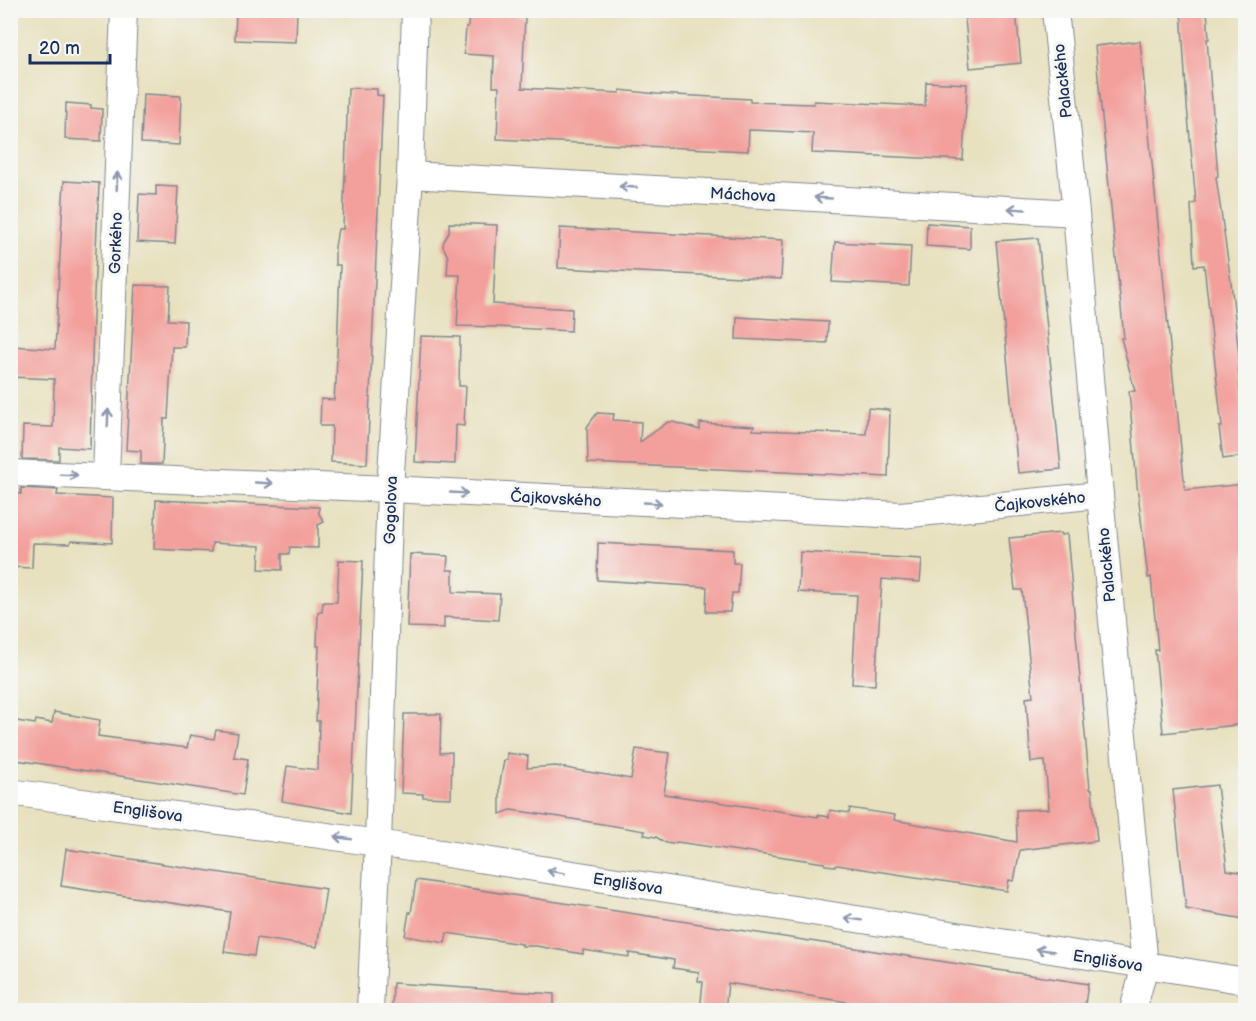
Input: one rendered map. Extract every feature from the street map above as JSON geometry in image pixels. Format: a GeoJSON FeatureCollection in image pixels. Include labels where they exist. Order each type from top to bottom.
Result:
{"type":"FeatureCollection","features":[{"type":"Feature","properties":{"kind":"street","name":"Gorkého"},"geometry":{"type":"LineString","coordinates":[[106,476],[124,10]]}},
{"type":"Feature","properties":{"kind":"street","name":"Gogolova"},"geometry":{"type":"LineString","coordinates":[[370,1011],[390,489],[410,175],[415,10]]}},
{"type":"Feature","properties":{"kind":"street","name":"Palackého"},"geometry":{"type":"LineString","coordinates":[[1055,10],[1076,213],[1144,966],[1133,1011]]}},
{"type":"Feature","properties":{"kind":"street","name":"Máchova"},"geometry":{"type":"LineString","coordinates":[[410,175],[1076,213]]}},
{"type":"Feature","properties":{"kind":"street","name":"Čajkovského"},"geometry":{"type":"LineString","coordinates":[[10,473],[390,489],[901,515],[1100,495]]}},
{"type":"Feature","properties":{"kind":"street","name":"Englišova"},"geometry":{"type":"LineString","coordinates":[[10,792],[378,843],[1245,981]]}},
{"type":"Feature","properties":{"kind":"building"},"geometry":{"type":"Polygon","coordinates":[[[236,10],[297,10],[296,42],[235,40],[236,10]]]}},
{"type":"Feature","properties":{"kind":"building"},"geometry":{"type":"Polygon","coordinates":[[[469,10],[518,10],[518,16],[525,17],[522,88],[620,93],[620,90],[750,99],[750,102],[814,104],[814,101],[925,106],[926,82],[967,84],[963,160],[812,153],[813,133],[776,131],[749,130],[748,151],[497,139],[499,87],[493,87],[494,56],[464,54],[469,10]]]}},
{"type":"Feature","properties":{"kind":"building"},"geometry":{"type":"Polygon","coordinates":[[[964,10],[1016,10],[1021,63],[970,68],[964,10]]]}},
{"type":"Feature","properties":{"kind":"building"},"geometry":{"type":"Polygon","coordinates":[[[1181,10],[1207,10],[1209,39],[1207,39],[1218,176],[1216,177],[1240,364],[1238,365],[1245,456],[1223,459],[1219,427],[1222,427],[1204,265],[1194,266],[1191,204],[1196,203],[1181,10]]]}},
{"type":"Feature","properties":{"kind":"building"},"geometry":{"type":"Polygon","coordinates":[[[1140,41],[1185,490],[1245,484],[1245,724],[1163,733],[1151,577],[1148,578],[1129,391],[1135,391],[1121,338],[1124,338],[1095,46],[1140,41]]]}},
{"type":"Feature","properties":{"kind":"building"},"geometry":{"type":"Polygon","coordinates":[[[348,88],[377,89],[377,95],[383,96],[367,464],[331,462],[332,426],[320,426],[321,399],[334,400],[336,384],[340,265],[335,265],[335,247],[338,229],[343,229],[348,88]]]}},
{"type":"Feature","properties":{"kind":"building"},"geometry":{"type":"Polygon","coordinates":[[[143,94],[181,96],[179,145],[141,143],[143,94]]]}},
{"type":"Feature","properties":{"kind":"building"},"geometry":{"type":"Polygon","coordinates":[[[66,103],[91,105],[91,108],[102,109],[101,141],[65,139],[66,103]]]}},
{"type":"Feature","properties":{"kind":"building"},"geometry":{"type":"Polygon","coordinates":[[[64,181],[99,183],[90,449],[59,447],[59,460],[22,459],[23,426],[53,427],[54,379],[10,377],[12,346],[55,349],[64,181]]]}},
{"type":"Feature","properties":{"kind":"building"},"geometry":{"type":"Polygon","coordinates":[[[156,186],[178,187],[175,244],[137,242],[139,194],[156,195],[156,186]]]}},
{"type":"Feature","properties":{"kind":"building"},"geometry":{"type":"Polygon","coordinates":[[[449,223],[497,225],[493,304],[572,309],[571,331],[457,326],[460,275],[447,275],[448,257],[443,246],[449,232],[449,223]]]}},
{"type":"Feature","properties":{"kind":"building"},"geometry":{"type":"Polygon","coordinates":[[[927,223],[970,226],[970,249],[926,246],[927,223]]]}},
{"type":"Feature","properties":{"kind":"building"},"geometry":{"type":"Polygon","coordinates":[[[560,228],[783,240],[781,279],[558,268],[560,228]]]}},
{"type":"Feature","properties":{"kind":"building"},"geometry":{"type":"Polygon","coordinates":[[[1038,238],[1061,469],[1018,473],[996,241],[1038,238]]]}},
{"type":"Feature","properties":{"kind":"building"},"geometry":{"type":"Polygon","coordinates":[[[835,242],[911,246],[909,286],[832,282],[835,242]]]}},
{"type":"Feature","properties":{"kind":"building"},"geometry":{"type":"Polygon","coordinates":[[[135,285],[170,286],[168,320],[186,321],[185,347],[172,347],[168,419],[164,419],[162,464],[141,464],[141,451],[126,450],[135,285]]]}},
{"type":"Feature","properties":{"kind":"building"},"geometry":{"type":"Polygon","coordinates":[[[737,317],[828,322],[827,343],[736,339],[737,317]]]}},
{"type":"Feature","properties":{"kind":"building"},"geometry":{"type":"Polygon","coordinates":[[[421,336],[460,337],[459,386],[466,386],[464,426],[456,425],[455,464],[415,462],[421,336]]]}},
{"type":"Feature","properties":{"kind":"building"},"geometry":{"type":"Polygon","coordinates":[[[868,408],[890,410],[888,477],[588,463],[587,427],[597,413],[614,414],[613,420],[641,422],[640,442],[668,422],[700,430],[700,423],[754,426],[753,430],[866,434],[868,408]]]}},
{"type":"Feature","properties":{"kind":"building"},"geometry":{"type":"Polygon","coordinates":[[[21,488],[58,490],[57,495],[113,498],[112,543],[71,541],[70,544],[33,543],[32,568],[10,567],[10,494],[21,494],[21,488]]]}},
{"type":"Feature","properties":{"kind":"building"},"geometry":{"type":"Polygon","coordinates":[[[156,500],[319,507],[319,514],[324,522],[318,525],[318,548],[290,547],[289,554],[282,554],[282,570],[259,569],[260,546],[212,543],[211,552],[154,549],[156,500]]]}},
{"type":"Feature","properties":{"kind":"building"},"geometry":{"type":"Polygon","coordinates":[[[1061,533],[1061,535],[1067,534],[1090,789],[1092,789],[1097,841],[1020,850],[1014,881],[1009,880],[1007,891],[745,851],[677,842],[672,844],[644,835],[645,831],[560,817],[511,810],[500,814],[500,783],[507,753],[528,756],[527,768],[556,766],[631,779],[636,749],[670,753],[664,794],[818,817],[818,815],[829,817],[830,810],[849,813],[850,808],[895,815],[894,820],[1017,842],[1016,810],[1049,809],[1045,761],[1031,762],[1026,698],[1033,697],[1022,590],[1015,590],[1009,538],[1061,533]]]}},
{"type":"Feature","properties":{"kind":"building"},"geometry":{"type":"Polygon","coordinates":[[[598,543],[733,550],[733,563],[740,563],[738,593],[732,593],[730,612],[706,612],[707,587],[597,580],[598,543]]]}},
{"type":"Feature","properties":{"kind":"building"},"geometry":{"type":"Polygon","coordinates":[[[800,552],[922,559],[920,582],[882,579],[875,685],[852,684],[857,595],[798,592],[800,552]]]}},
{"type":"Feature","properties":{"kind":"building"},"geometry":{"type":"Polygon","coordinates":[[[410,554],[448,556],[447,570],[453,570],[453,592],[500,594],[498,620],[444,617],[444,628],[407,627],[410,554]]]}},
{"type":"Feature","properties":{"kind":"building"},"geometry":{"type":"Polygon","coordinates":[[[339,560],[363,561],[351,813],[282,801],[287,766],[318,770],[319,721],[316,721],[318,612],[322,612],[323,602],[337,602],[339,560]]]}},
{"type":"Feature","properties":{"kind":"building"},"geometry":{"type":"Polygon","coordinates":[[[54,712],[100,720],[98,736],[187,748],[190,735],[214,739],[216,730],[238,733],[234,757],[248,759],[243,795],[10,759],[10,720],[35,724],[36,720],[52,723],[54,712]]]}},
{"type":"Feature","properties":{"kind":"building"},"geometry":{"type":"Polygon","coordinates":[[[404,714],[441,714],[440,753],[452,752],[451,798],[401,793],[404,714]]]}},
{"type":"Feature","properties":{"kind":"building"},"geometry":{"type":"Polygon","coordinates":[[[1217,785],[1227,870],[1245,873],[1245,919],[1186,909],[1173,790],[1217,785]]]}},
{"type":"Feature","properties":{"kind":"building"},"geometry":{"type":"Polygon","coordinates":[[[66,849],[326,889],[317,947],[257,938],[254,956],[224,952],[230,912],[61,886],[66,849]]]}},
{"type":"Feature","properties":{"kind":"building"},"geometry":{"type":"Polygon","coordinates":[[[416,880],[1088,984],[1084,1011],[903,1011],[728,983],[725,1011],[700,1011],[703,982],[698,981],[699,972],[673,968],[674,960],[629,953],[629,957],[583,950],[583,954],[447,933],[445,943],[405,936],[416,880]]]}},
{"type":"Feature","properties":{"kind":"building"},"geometry":{"type":"Polygon","coordinates":[[[393,983],[554,994],[554,1011],[392,1011],[393,983]]]}}]}
